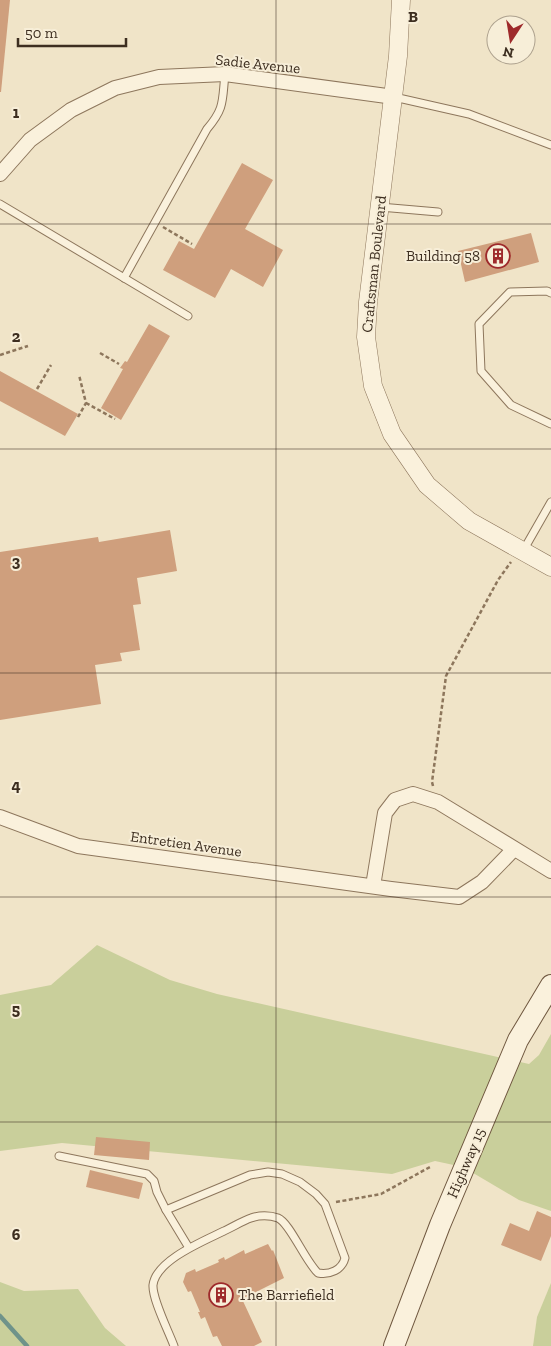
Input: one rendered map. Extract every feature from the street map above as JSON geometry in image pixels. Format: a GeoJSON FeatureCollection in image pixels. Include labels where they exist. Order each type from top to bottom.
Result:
{"type":"FeatureCollection","features":[{"type":"Feature","properties":{"kind":"main road","name":"Highway 15"},"geometry":{"type":"LineString","coordinates":[[394,1346],[440,1225],[518,1040],[551,985]]}},
{"type":"Feature","properties":{"kind":"street","name":"Craftsman Boulevard"},"geometry":{"type":"LineString","coordinates":[[401,0],[394,97],[368,302],[366,337],[372,386],[392,434],[427,485],[469,521],[518,556],[551,567]]}},
{"type":"Feature","properties":{"kind":"street","name":"Sadie Avenue"},"geometry":{"type":"LineString","coordinates":[[0,174],[30,140],[71,110],[115,88],[159,77],[225,74],[394,97]]}},
{"type":"Feature","properties":{"kind":"street"},"geometry":{"type":"LineString","coordinates":[[373,886],[385,813],[395,800],[413,794],[438,802],[551,871]]}},
{"type":"Feature","properties":{"kind":"street","name":"Entretien Avenue"},"geometry":{"type":"LineString","coordinates":[[0,817],[78,846],[458,897],[482,882],[514,849]]}},
{"type":"Feature","properties":{"kind":"lane"},"geometry":{"type":"LineString","coordinates":[[124,278],[207,129],[218,116],[222,106],[225,74]]}},
{"type":"Feature","properties":{"kind":"lane"},"geometry":{"type":"LineString","coordinates":[[394,97],[469,114],[551,145]]}},
{"type":"Feature","properties":{"kind":"lane"},"geometry":{"type":"LineString","coordinates":[[0,204],[188,316]]}},
{"type":"Feature","properties":{"kind":"lane"},"geometry":{"type":"LineString","coordinates":[[380,207],[438,212]]}},
{"type":"Feature","properties":{"kind":"lane"},"geometry":{"type":"LineString","coordinates":[[551,293],[547,291],[510,292],[479,324],[481,371],[511,405],[551,424]]}},
{"type":"Feature","properties":{"kind":"lane"},"geometry":{"type":"LineString","coordinates":[[518,556],[551,502]]}},
{"type":"Feature","properties":{"kind":"lane"},"geometry":{"type":"LineString","coordinates":[[59,1156],[147,1174],[154,1181],[166,1210],[189,1248]]}},
{"type":"Feature","properties":{"kind":"lane"},"geometry":{"type":"LineString","coordinates":[[166,1210],[250,1175],[268,1172],[282,1174],[300,1182],[316,1194],[325,1204],[344,1258],[344,1263],[340,1268],[329,1273],[318,1273],[311,1267],[283,1222],[266,1216],[251,1218],[189,1248],[160,1269],[153,1285],[154,1295],[174,1346]]}},
{"type":"Feature","properties":{"kind":"path"},"geometry":{"type":"LineString","coordinates":[[155,223],[192,244]]}},
{"type":"Feature","properties":{"kind":"path"},"geometry":{"type":"LineString","coordinates":[[0,355],[28,346]]}},
{"type":"Feature","properties":{"kind":"path"},"geometry":{"type":"LineString","coordinates":[[100,354],[119,364]]}},
{"type":"Feature","properties":{"kind":"path"},"geometry":{"type":"LineString","coordinates":[[37,389],[51,365]]}},
{"type":"Feature","properties":{"kind":"path"},"geometry":{"type":"LineString","coordinates":[[78,417],[86,403],[79,375]]}},
{"type":"Feature","properties":{"kind":"path"},"geometry":{"type":"LineString","coordinates":[[86,403],[115,419]]}},
{"type":"Feature","properties":{"kind":"path"},"geometry":{"type":"LineString","coordinates":[[438,802],[432,782],[446,676],[498,580],[518,556]]}},
{"type":"Feature","properties":{"kind":"path"},"geometry":{"type":"LineString","coordinates":[[325,1204],[381,1194],[430,1167]]}},
{"type":"Feature","properties":{"kind":"green space"},"geometry":{"type":"Polygon","coordinates":[[[97,945],[170,980],[217,994],[529,1064],[539,1055],[551,1034],[551,1211],[519,1200],[463,1167],[435,1161],[392,1174],[62,1143],[0,1151],[0,995],[51,985],[97,945]]]}},
{"type":"Feature","properties":{"kind":"green space"},"geometry":{"type":"Polygon","coordinates":[[[0,1282],[24,1291],[78,1289],[105,1328],[126,1346],[0,1346],[0,1282]]]}},
{"type":"Feature","properties":{"kind":"green space"},"geometry":{"type":"Polygon","coordinates":[[[551,1283],[551,1346],[533,1346],[537,1317],[551,1283]]]}},
{"type":"Feature","properties":{"kind":"building"},"geometry":{"type":"Polygon","coordinates":[[[0,0],[10,0],[1,92],[0,92],[0,0]]]}},
{"type":"Feature","properties":{"kind":"building"},"geometry":{"type":"Polygon","coordinates":[[[242,163],[273,180],[245,229],[283,250],[263,287],[231,269],[215,298],[163,270],[179,241],[194,249],[242,163]]]}},
{"type":"Feature","properties":{"kind":"building","name":"Building 58"},"geometry":{"type":"Polygon","coordinates":[[[531,233],[539,262],[465,282],[458,251],[531,233]]]}},
{"type":"Feature","properties":{"kind":"building"},"geometry":{"type":"Polygon","coordinates":[[[149,324],[170,336],[121,420],[101,408],[123,369],[120,368],[125,361],[127,362],[149,324]]]}},
{"type":"Feature","properties":{"kind":"building"},"geometry":{"type":"Polygon","coordinates":[[[0,371],[78,414],[65,436],[0,401],[0,371]]]}},
{"type":"Feature","properties":{"kind":"building"},"geometry":{"type":"Polygon","coordinates":[[[170,530],[177,571],[137,578],[141,604],[133,605],[140,650],[120,653],[122,661],[95,665],[101,704],[0,720],[0,552],[98,537],[99,542],[170,530]]]}},
{"type":"Feature","properties":{"kind":"building"},"geometry":{"type":"Polygon","coordinates":[[[96,1137],[150,1142],[149,1160],[94,1155],[96,1137]]]}},
{"type":"Feature","properties":{"kind":"building"},"geometry":{"type":"Polygon","coordinates":[[[90,1170],[143,1183],[139,1199],[86,1187],[90,1170]]]}},
{"type":"Feature","properties":{"kind":"building"},"geometry":{"type":"Polygon","coordinates":[[[537,1211],[551,1217],[551,1236],[541,1261],[501,1245],[510,1223],[529,1231],[537,1211]]]}},
{"type":"Feature","properties":{"kind":"building","name":"The Barriefield"},"geometry":{"type":"Polygon","coordinates":[[[268,1244],[273,1250],[284,1278],[242,1299],[262,1342],[254,1346],[222,1346],[217,1336],[213,1337],[205,1317],[201,1319],[191,1291],[188,1292],[183,1282],[186,1273],[195,1269],[196,1272],[219,1262],[218,1260],[224,1257],[225,1260],[244,1250],[245,1254],[268,1244]]]}},
{"type":"Feature","properties":{"kind":"waterway"},"geometry":{"type":"LineString","coordinates":[[0,1316],[27,1346]]}},
{"type":"Feature","properties":{"kind":"place","name":"Building 58"},"geometry":{"type":"Point","coordinates":[498,256]}},
{"type":"Feature","properties":{"kind":"place","name":"The Barriefield"},"geometry":{"type":"Point","coordinates":[221,1295]}}]}
